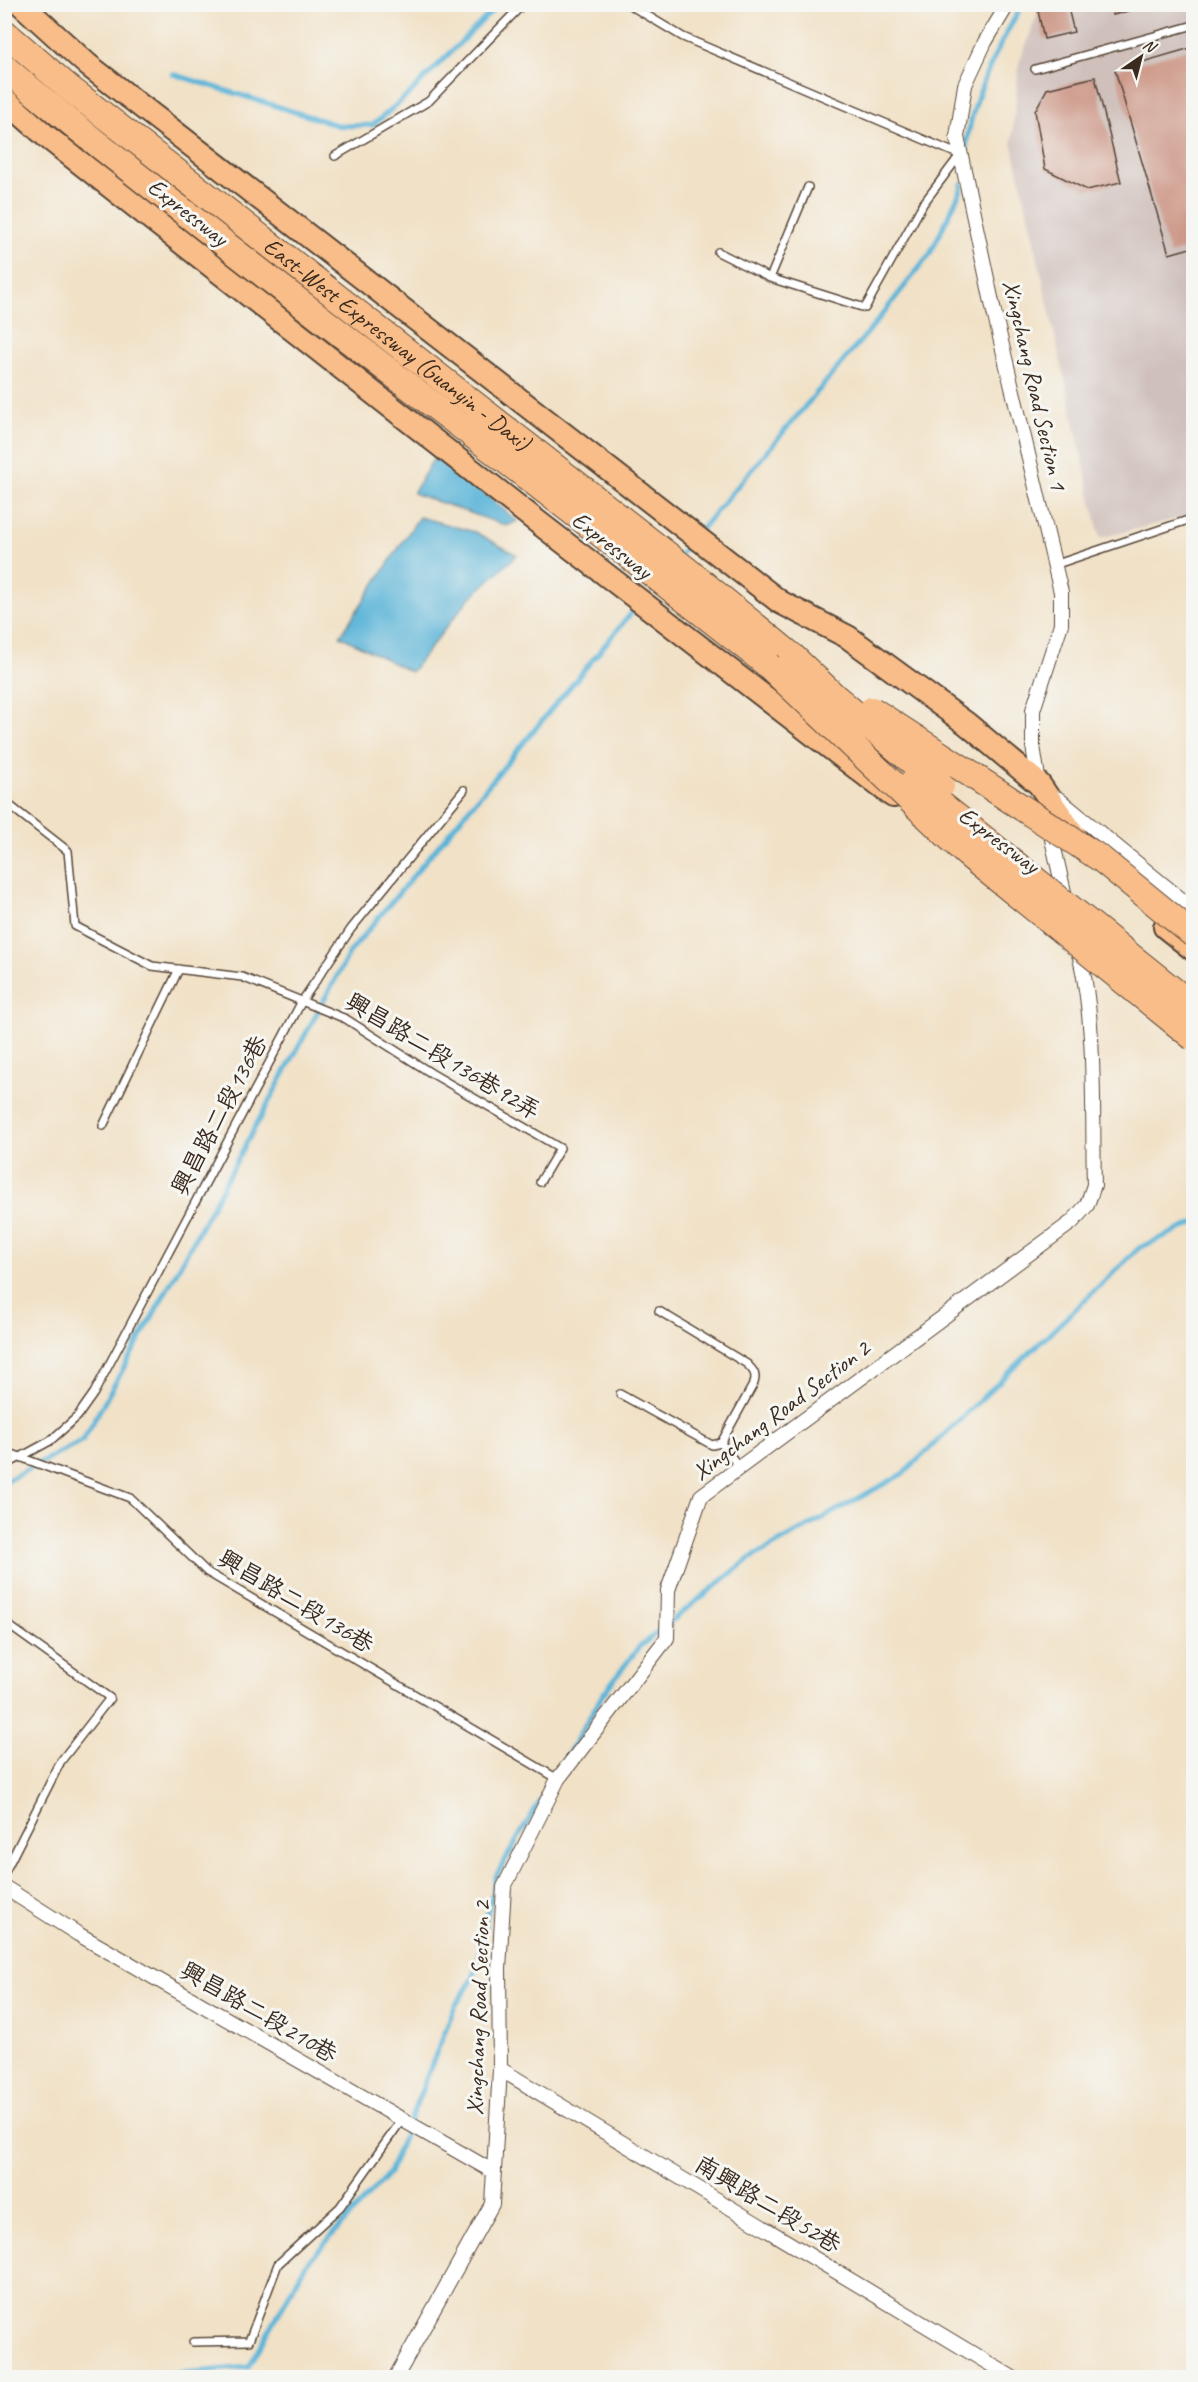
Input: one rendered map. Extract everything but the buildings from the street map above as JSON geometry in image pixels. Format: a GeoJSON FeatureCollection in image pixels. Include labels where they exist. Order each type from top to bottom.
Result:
{"type":"FeatureCollection","features":[{"type":"Feature","properties":{"kind":"highway","name":"East-West Expressway (Guanyin - Daxi)"},"geometry":{"type":"LineString","coordinates":[[4,32],[69,88],[687,570],[792,656]]}},
{"type":"Feature","properties":{"kind":"highway","name":"East-West Expressway (Guanyin - Daxi)"},"geometry":{"type":"LineString","coordinates":[[4,68],[340,334],[768,664]]}},
{"type":"Feature","properties":{"kind":"highway"},"geometry":{"type":"LineString","coordinates":[[792,656],[1101,860],[1194,935]]}},
{"type":"Feature","properties":{"kind":"highway"},"geometry":{"type":"LineString","coordinates":[[792,656],[834,696],[975,814],[1194,986]]}},
{"type":"Feature","properties":{"kind":"highway"},"geometry":{"type":"LineString","coordinates":[[768,664],[1194,1007]]}},
{"type":"Feature","properties":{"kind":"highway"},"geometry":{"type":"LineString","coordinates":[[768,664],[967,854],[1194,1038]]}},
{"type":"Feature","properties":{"kind":"main road"},"geometry":{"type":"LineString","coordinates":[[21,4],[88,65],[780,602],[848,637],[967,724],[1039,784],[1091,859],[1161,924],[1194,950]]}},
{"type":"Feature","properties":{"kind":"main road","name":"Expressway"},"geometry":{"type":"LineString","coordinates":[[4,99],[46,136],[864,775],[972,852],[1194,1027]]}},
{"type":"Feature","properties":{"kind":"street","name":"Xingchang Road Section 1"},"geometry":{"type":"LineString","coordinates":[[1008,4],[985,42],[965,85],[957,137],[994,312],[1061,592],[1061,624],[1033,710],[1033,746],[1039,784],[1072,931]]}},
{"type":"Feature","properties":{"kind":"street"},"geometry":{"type":"LineString","coordinates":[[1039,784],[1194,910]]}},
{"type":"Feature","properties":{"kind":"street","name":"Xingchang Road Section 2"},"geometry":{"type":"LineString","coordinates":[[398,2378],[397,2375],[492,2204],[500,2069],[500,1969],[504,1887],[558,1779],[667,1638],[668,1590],[701,1496],[1072,1222],[1088,1204],[1094,1185],[1091,1039],[1080,959],[1072,931]]}},
{"type":"Feature","properties":{"kind":"street"},"geometry":{"type":"LineString","coordinates":[[1080,959],[1194,1051]]}},
{"type":"Feature","properties":{"kind":"street","name":"興昌路二段210巷"},"geometry":{"type":"LineString","coordinates":[[4,1887],[78,1934],[494,2172]]}},
{"type":"Feature","properties":{"kind":"street","name":"南興路二段52巷"},"geometry":{"type":"LineString","coordinates":[[500,2069],[1012,2378]]}},
{"type":"Feature","properties":{"kind":"lane"},"geometry":{"type":"LineString","coordinates":[[335,156],[429,101],[523,4]]}},
{"type":"Feature","properties":{"kind":"lane"},"geometry":{"type":"LineString","coordinates":[[628,4],[683,37],[961,157],[923,204],[865,308],[770,278],[718,252]]}},
{"type":"Feature","properties":{"kind":"lane"},"geometry":{"type":"LineString","coordinates":[[1035,69],[1194,25]]}},
{"type":"Feature","properties":{"kind":"lane"},"geometry":{"type":"LineString","coordinates":[[770,278],[808,187]]}},
{"type":"Feature","properties":{"kind":"lane"},"geometry":{"type":"LineString","coordinates":[[1054,565],[1194,518]]}},
{"type":"Feature","properties":{"kind":"lane","name":"興昌路二段136巷"},"geometry":{"type":"LineString","coordinates":[[4,1466],[50,1441],[77,1417],[94,1392],[302,1001],[351,929],[464,790]]}},
{"type":"Feature","properties":{"kind":"lane","name":"興昌路二段136巷92弄"},"geometry":{"type":"LineString","coordinates":[[4,801],[68,851],[75,926],[152,966],[242,977],[346,1018],[431,1073],[560,1148],[540,1182]]}},
{"type":"Feature","properties":{"kind":"lane"},"geometry":{"type":"LineString","coordinates":[[103,1126],[179,969]]}},
{"type":"Feature","properties":{"kind":"lane"},"geometry":{"type":"LineString","coordinates":[[620,1394],[712,1445],[721,1443],[754,1383],[756,1377],[754,1371],[747,1364],[659,1311]]}},
{"type":"Feature","properties":{"kind":"lane"},"geometry":{"type":"LineString","coordinates":[[721,1443],[740,1468]]}},
{"type":"Feature","properties":{"kind":"lane","name":"興昌路二段136巷"},"geometry":{"type":"LineString","coordinates":[[4,1451],[130,1498],[207,1572],[558,1779]]}},
{"type":"Feature","properties":{"kind":"lane"},"geometry":{"type":"LineString","coordinates":[[4,1622],[110,1698],[61,1761],[4,1874]]}},
{"type":"Feature","properties":{"kind":"lane"},"geometry":{"type":"LineString","coordinates":[[193,2342],[249,2341],[278,2264],[340,2207],[406,2123]]}},
{"type":"Feature","properties":{"kind":"shaded area"},"geometry":{"type":"Polygon","coordinates":[[[1041,5],[1193,5],[1193,515],[1100,538],[1012,142],[1019,63],[1041,5]]]}},
{"type":"Feature","properties":{"kind":"water"},"geometry":{"type":"Polygon","coordinates":[[[437,453],[517,521],[507,526],[413,493],[437,453]]]}},
{"type":"Feature","properties":{"kind":"water"},"geometry":{"type":"Polygon","coordinates":[[[419,517],[475,532],[517,555],[468,600],[411,672],[340,636],[419,517]]]}},
{"type":"Feature","properties":{"kind":"waterway"},"geometry":{"type":"LineString","coordinates":[[173,74],[340,126],[373,125],[409,94],[499,4]]}},
{"type":"Feature","properties":{"kind":"waterway"},"geometry":{"type":"LineString","coordinates":[[965,154],[973,114],[986,76],[1023,4]]}},
{"type":"Feature","properties":{"kind":"waterway"},"geometry":{"type":"LineString","coordinates":[[698,533],[874,325],[930,254],[962,184]]}},
{"type":"Feature","properties":{"kind":"waterway"},"geometry":{"type":"LineString","coordinates":[[679,556],[692,540]]}},
{"type":"Feature","properties":{"kind":"waterway"},"geometry":{"type":"LineString","coordinates":[[4,1482],[83,1440],[350,952],[638,605]]}},
{"type":"Feature","properties":{"kind":"waterway"},"geometry":{"type":"LineString","coordinates":[[561,1766],[603,1694],[639,1647],[749,1559],[904,1473],[1139,1248],[1194,1223]]}},
{"type":"Feature","properties":{"kind":"waterway"},"geometry":{"type":"LineString","coordinates":[[158,2378],[160,2375],[249,2367],[306,2264],[389,2173],[455,2006],[473,1979],[496,1876],[541,1799]]}}]}
